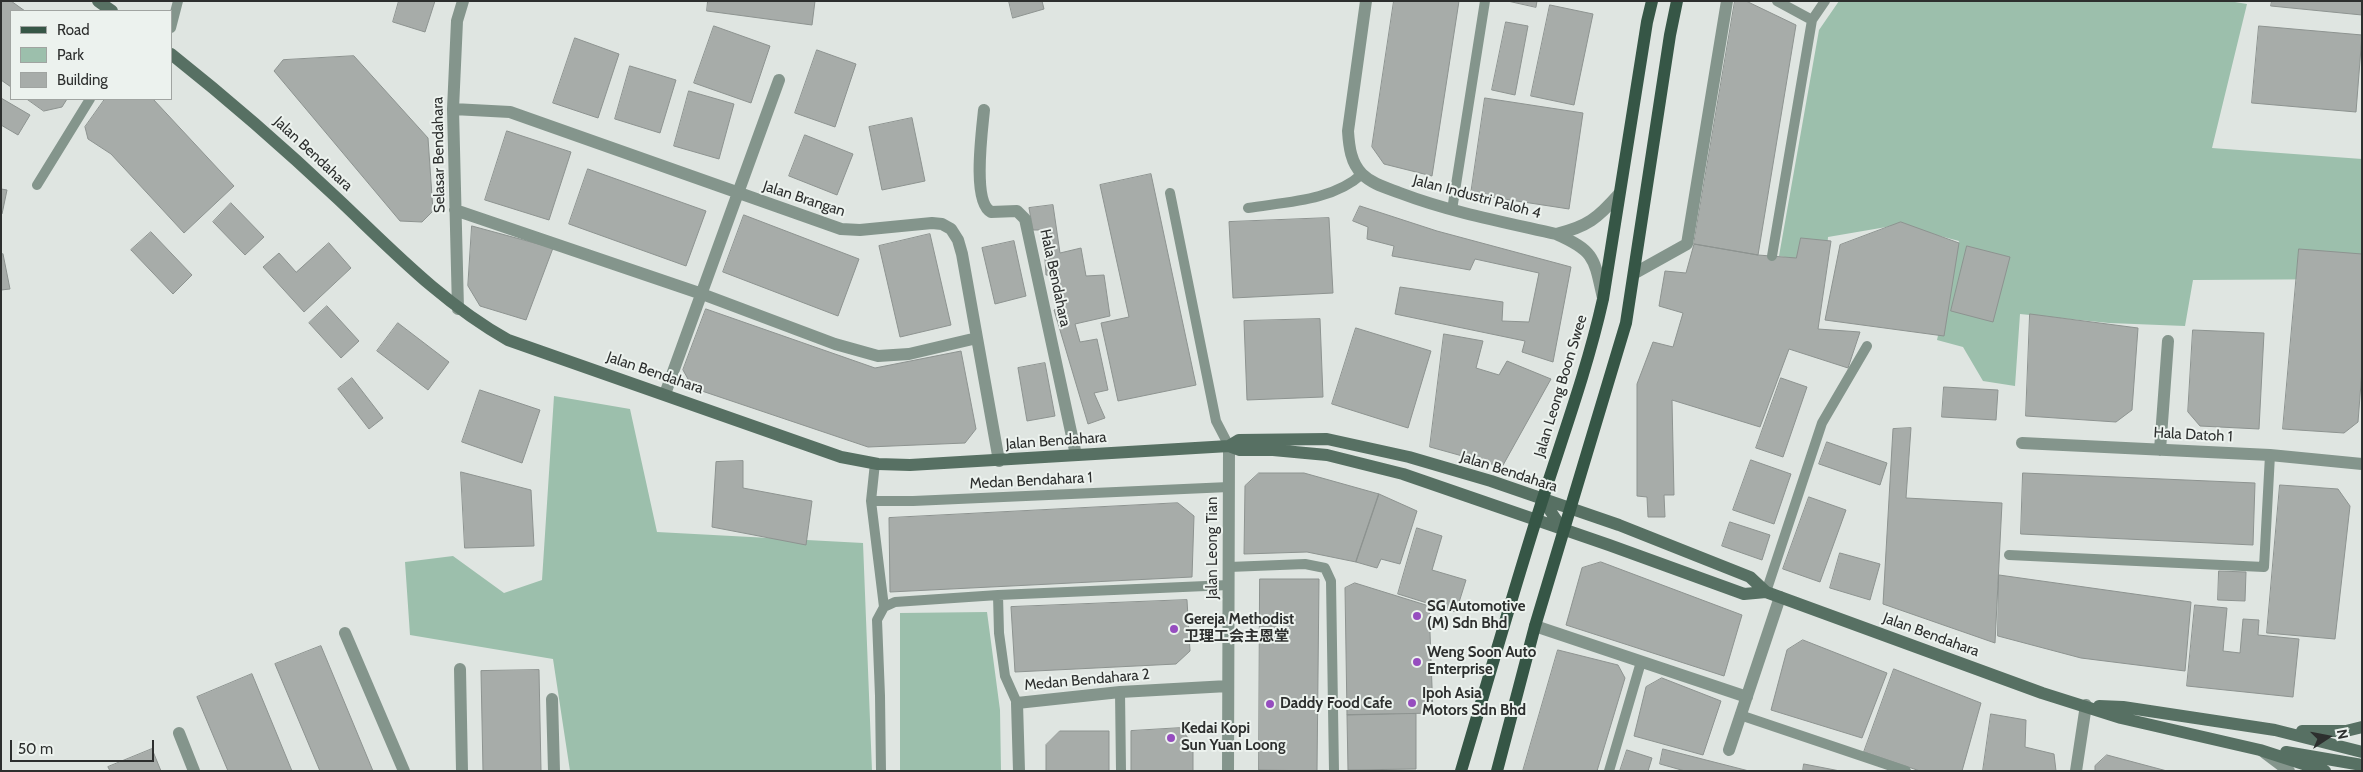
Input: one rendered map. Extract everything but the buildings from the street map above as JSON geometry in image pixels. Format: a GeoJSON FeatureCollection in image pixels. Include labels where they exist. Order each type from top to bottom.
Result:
{"type":"FeatureCollection","features":[{"type":"Feature","properties":{"kind":"main road"},"geometry":{"type":"LineString","coordinates":[[98,1],[111,10]]}},
{"type":"Feature","properties":{"kind":"main road","name":"Jalan Leong Boon Swee"},"geometry":{"type":"LineString","coordinates":[[1461,771],[1542,500],[1580,388],[1603,299],[1652,1]]}},
{"type":"Feature","properties":{"kind":"main road"},"geometry":{"type":"LineString","coordinates":[[1497,771],[1535,626],[1626,323],[1670,35],[1677,1]]}},
{"type":"Feature","properties":{"kind":"main road","name":"Jalan Bendahara"},"geometry":{"type":"LineString","coordinates":[[172,55],[275,140],[458,309],[508,340],[841,456],[875,463],[910,466],[1229,446],[1240,450],[1274,450],[1327,456],[1403,474],[1744,594],[1766,592]]}},
{"type":"Feature","properties":{"kind":"main road","name":"Jalan Bendahara"},"geometry":{"type":"LineString","coordinates":[[1229,446],[1239,440],[1327,439],[1409,457],[1619,525],[1750,577],[1766,592],[2032,690],[2086,705],[2121,718],[2260,750],[2325,771]]}},
{"type":"Feature","properties":{"kind":"main road"},"geometry":{"type":"LineString","coordinates":[[1542,500],[1563,530]]}},
{"type":"Feature","properties":{"kind":"main road"},"geometry":{"type":"LineString","coordinates":[[1536,521],[1569,509]]}},
{"type":"Feature","properties":{"kind":"main road","name":"Jalan Bendahara"},"geometry":{"type":"LineString","coordinates":[[2086,705],[2123,707],[2275,730],[2362,752]]}},
{"type":"Feature","properties":{"kind":"main road"},"geometry":{"type":"LineString","coordinates":[[2275,730],[2346,731],[2362,727]]}},
{"type":"Feature","properties":{"kind":"main road"},"geometry":{"type":"LineString","coordinates":[[2260,750],[2292,752],[2362,765]]}},
{"type":"Feature","properties":{"kind":"street","name":"Selasar Bendahara"},"geometry":{"type":"LineString","coordinates":[[458,309],[453,109],[457,21],[463,1]]}},
{"type":"Feature","properties":{"kind":"street"},"geometry":{"type":"LineString","coordinates":[[1362,174],[1353,162],[1348,131],[1366,1]]}},
{"type":"Feature","properties":{"kind":"street"},"geometry":{"type":"LineString","coordinates":[[1635,273],[1687,244],[1727,1]]}},
{"type":"Feature","properties":{"kind":"street"},"geometry":{"type":"LineString","coordinates":[[665,394],[779,80]]}},
{"type":"Feature","properties":{"kind":"street","name":"Jalan Brangan"},"geometry":{"type":"LineString","coordinates":[[453,109],[486,109],[510,112],[841,229],[873,230],[932,223],[942,224],[951,229],[958,240],[962,254],[999,461]]}},
{"type":"Feature","properties":{"kind":"street","name":"Hala Bendahara"},"geometry":{"type":"LineString","coordinates":[[984,110],[979,170],[984,205],[991,212],[1017,211],[1025,219],[1076,455]]}},
{"type":"Feature","properties":{"kind":"street","name":"Jalan Industri Paloh 4"},"geometry":{"type":"LineString","coordinates":[[1362,174],[1375,183],[1452,210],[1556,234],[1585,248],[1597,272],[1603,299]]}},
{"type":"Feature","properties":{"kind":"street","name":"Jalan Industri Paloh 4"},"geometry":{"type":"LineString","coordinates":[[1556,234],[1578,229],[1591,222],[1619,194]]}},
{"type":"Feature","properties":{"kind":"street"},"geometry":{"type":"LineString","coordinates":[[455,210],[702,294],[835,344],[878,356],[909,354],[977,338]]}},
{"type":"Feature","properties":{"kind":"street"},"geometry":{"type":"LineString","coordinates":[[2160,450],[2168,341]]}},
{"type":"Feature","properties":{"kind":"street","name":"Hala Datoh 1"},"geometry":{"type":"LineString","coordinates":[[2022,443],[2270,455],[2362,464]]}},
{"type":"Feature","properties":{"kind":"street","name":"Jalan Leong Tian"},"geometry":{"type":"LineString","coordinates":[[1228,771],[1229,446]]}},
{"type":"Feature","properties":{"kind":"street"},"geometry":{"type":"LineString","coordinates":[[1729,750],[1780,597]]}},
{"type":"Feature","properties":{"kind":"street"},"geometry":{"type":"LineString","coordinates":[[1535,626],[1747,697]]}},
{"type":"Feature","properties":{"kind":"street"},"geometry":{"type":"LineString","coordinates":[[345,633],[404,771]]}},
{"type":"Feature","properties":{"kind":"street"},"geometry":{"type":"LineString","coordinates":[[460,670],[462,771]]}},
{"type":"Feature","properties":{"kind":"street","name":"Medan Bendahara 2"},"geometry":{"type":"LineString","coordinates":[[1019,771],[1016,703],[1120,692],[1228,686]]}},
{"type":"Feature","properties":{"kind":"street"},"geometry":{"type":"LineString","coordinates":[[552,699],[554,771]]}},
{"type":"Feature","properties":{"kind":"street"},"geometry":{"type":"LineString","coordinates":[[2076,771],[2086,705]]}},
{"type":"Feature","properties":{"kind":"street"},"geometry":{"type":"LineString","coordinates":[[179,733],[194,771]]}},
{"type":"Feature","properties":{"kind":"street"},"geometry":{"type":"LineString","coordinates":[[2260,750],[2289,771]]}},
{"type":"Feature","properties":{"kind":"lane"},"geometry":{"type":"LineString","coordinates":[[172,24],[178,1]]}},
{"type":"Feature","properties":{"kind":"lane"},"geometry":{"type":"LineString","coordinates":[[1452,210],[1486,1]]}},
{"type":"Feature","properties":{"kind":"lane"},"geometry":{"type":"LineString","coordinates":[[1777,1],[1812,20]]}},
{"type":"Feature","properties":{"kind":"lane"},"geometry":{"type":"LineString","coordinates":[[1772,256],[1812,20],[1825,1]]}},
{"type":"Feature","properties":{"kind":"lane"},"geometry":{"type":"LineString","coordinates":[[37,185],[89,100]]}},
{"type":"Feature","properties":{"kind":"lane"},"geometry":{"type":"LineString","coordinates":[[1248,208],[1331,192],[1353,182],[1362,174]]}},
{"type":"Feature","properties":{"kind":"lane"},"geometry":{"type":"LineString","coordinates":[[1170,193],[1216,421],[1229,446]]}},
{"type":"Feature","properties":{"kind":"lane"},"geometry":{"type":"LineString","coordinates":[[1766,592],[1822,423],[1867,346]]}},
{"type":"Feature","properties":{"kind":"lane"},"geometry":{"type":"LineString","coordinates":[[2010,555],[2264,567],[2270,455]]}},
{"type":"Feature","properties":{"kind":"lane"},"geometry":{"type":"LineString","coordinates":[[875,463],[871,501],[884,607]]}},
{"type":"Feature","properties":{"kind":"lane","name":"Medan Bendahara 1"},"geometry":{"type":"LineString","coordinates":[[871,501],[939,500],[1229,486]]}},
{"type":"Feature","properties":{"kind":"lane"},"geometry":{"type":"LineString","coordinates":[[1229,567],[1305,564],[1325,568],[1331,581],[1334,771]]}},
{"type":"Feature","properties":{"kind":"lane"},"geometry":{"type":"LineString","coordinates":[[881,771],[876,620],[884,607],[895,602],[998,595],[1229,585]]}},
{"type":"Feature","properties":{"kind":"lane"},"geometry":{"type":"LineString","coordinates":[[998,595],[999,633],[1004,676],[1016,703]]}},
{"type":"Feature","properties":{"kind":"lane"},"geometry":{"type":"LineString","coordinates":[[1609,771],[1641,662]]}},
{"type":"Feature","properties":{"kind":"lane"},"geometry":{"type":"LineString","coordinates":[[1120,692],[1122,771]]}},
{"type":"Feature","properties":{"kind":"lane"},"geometry":{"type":"LineString","coordinates":[[1740,715],[1906,771]]}},
{"type":"Feature","properties":{"kind":"green space"},"geometry":{"type":"Polygon","coordinates":[[[1839,1],[2229,1],[2247,4],[2212,148],[2362,159],[2362,279],[2193,280],[2185,326],[2109,323],[2020,314],[2015,386],[1983,381],[1963,347],[1937,340],[1959,241],[1898,225],[1828,237],[1826,264],[1779,256],[1819,30],[1839,1]]]}},
{"type":"Feature","properties":{"kind":"green space"},"geometry":{"type":"Polygon","coordinates":[[[554,396],[630,409],[657,532],[863,543],[872,771],[570,771],[553,659],[410,635],[405,562],[453,556],[504,593],[542,580],[554,396]]]}},
{"type":"Feature","properties":{"kind":"green space"},"geometry":{"type":"Polygon","coordinates":[[[987,612],[1000,710],[1001,771],[900,771],[900,613],[987,612]]]}},
{"type":"Feature","properties":{"kind":"place","name":"SG Automotive (M) Sdn Bhd"},"geometry":{"type":"Point","coordinates":[1417,616]}},
{"type":"Feature","properties":{"kind":"place","name":"Gereja Methodist 卫理工会主恩堂"},"geometry":{"type":"Point","coordinates":[1174,629]}},
{"type":"Feature","properties":{"kind":"place","name":"Weng Soon Auto Enterprise"},"geometry":{"type":"Point","coordinates":[1417,662]}},
{"type":"Feature","properties":{"kind":"place","name":"Ipoh Asia Motors Sdn Bhd"},"geometry":{"type":"Point","coordinates":[1412,703]}},
{"type":"Feature","properties":{"kind":"place","name":"Daddy Food Cafe"},"geometry":{"type":"Point","coordinates":[1270,704]}},
{"type":"Feature","properties":{"kind":"place","name":"Kedai Kopi Sun Yuan Loong"},"geometry":{"type":"Point","coordinates":[1171,738]}}]}
